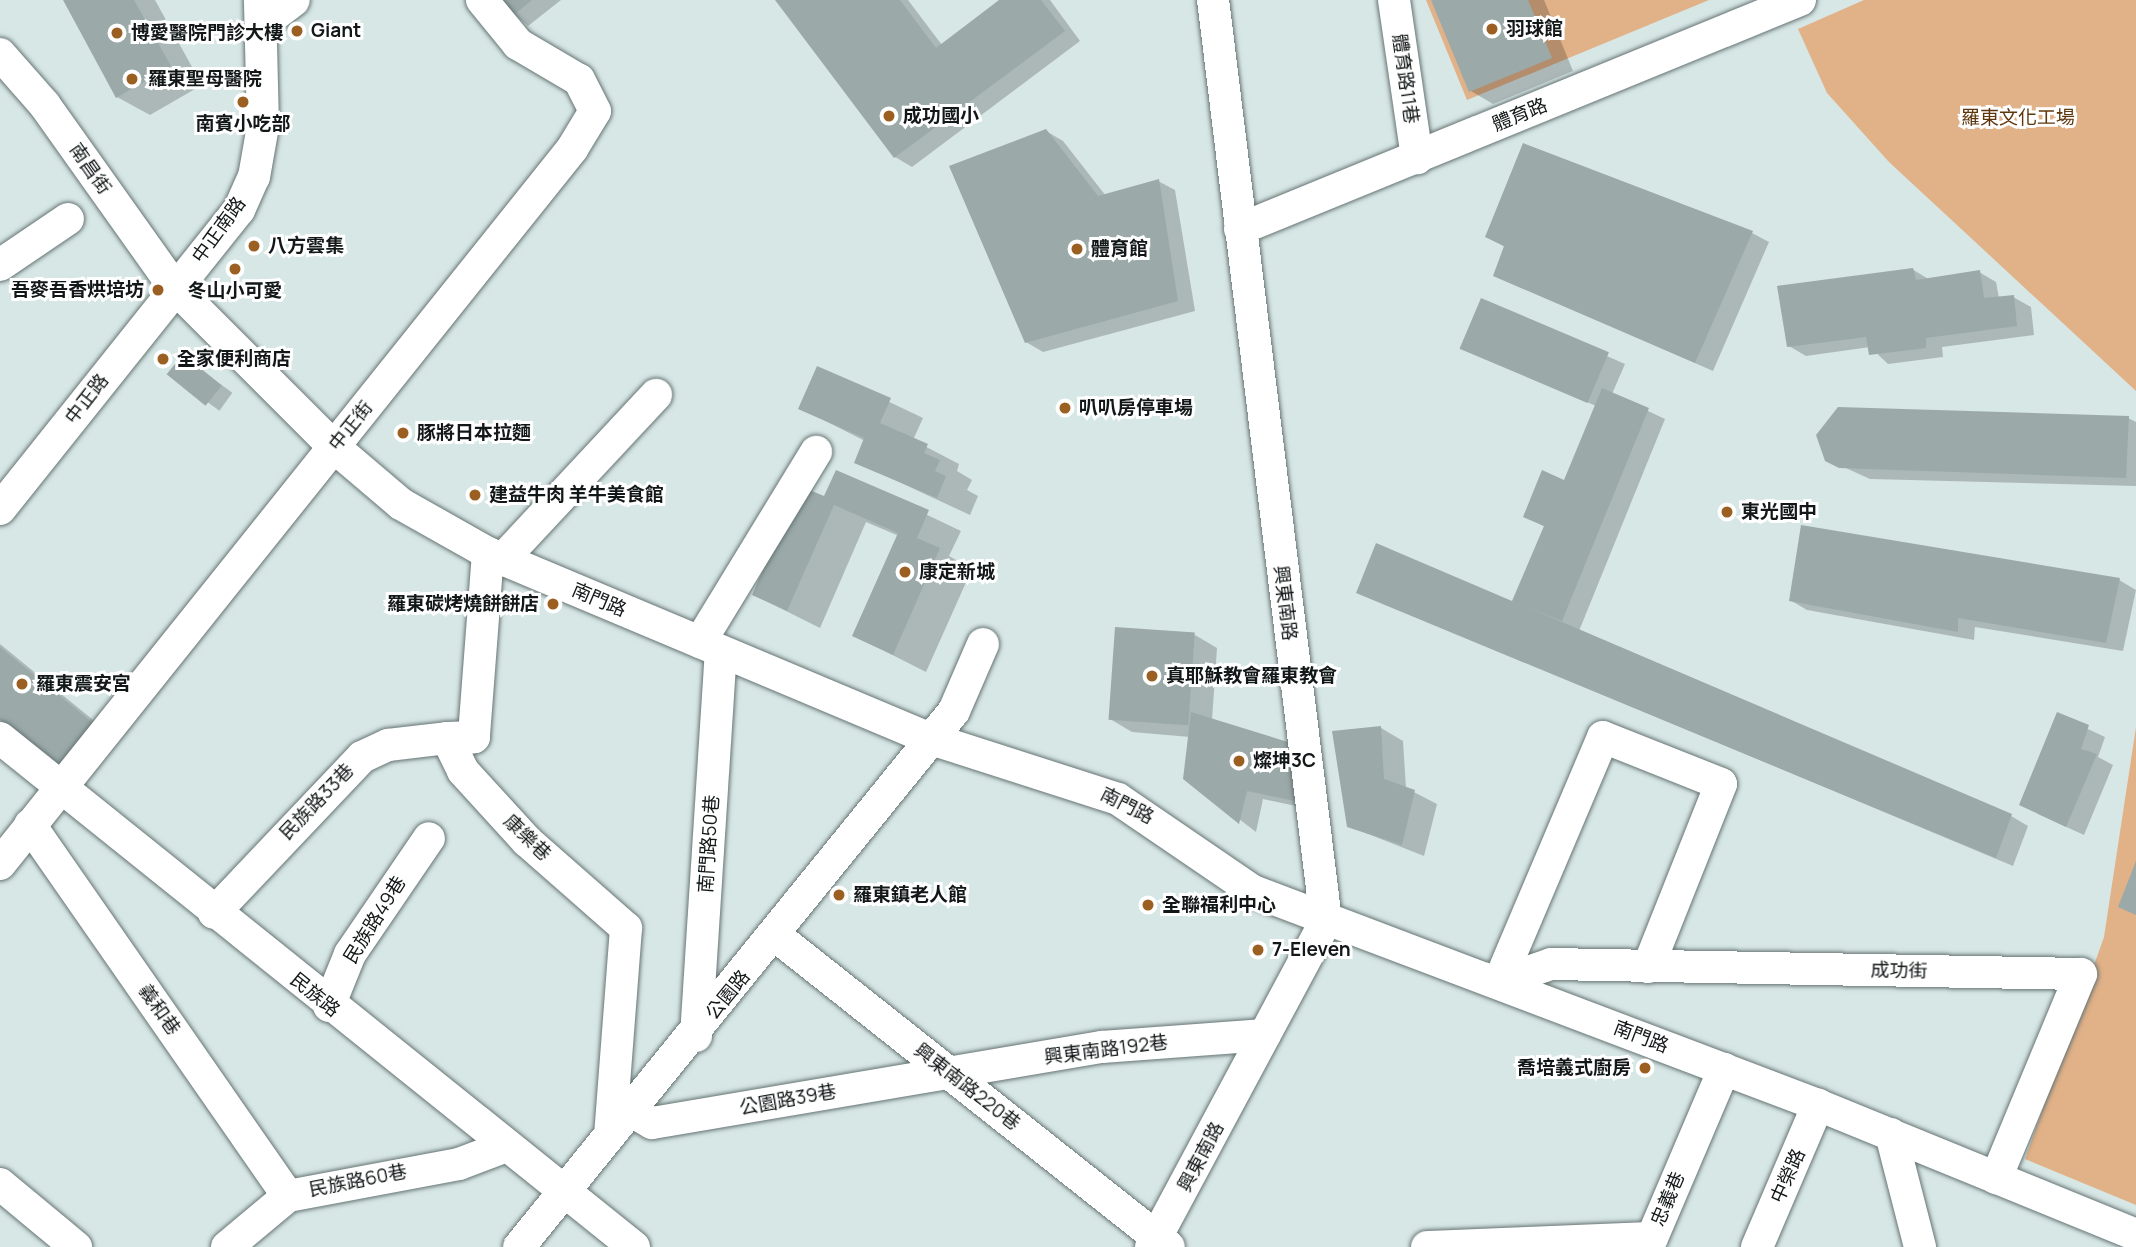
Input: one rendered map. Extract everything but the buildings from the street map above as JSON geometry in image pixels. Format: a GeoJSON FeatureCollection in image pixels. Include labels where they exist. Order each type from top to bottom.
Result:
{"type":"FeatureCollection","features":[{"type":"Feature","properties":{"kind":"street"},"geometry":{"type":"LineString","coordinates":[[260,12],[294,0]]}},
{"type":"Feature","properties":{"kind":"street","name":"中正街"},"geometry":{"type":"LineString","coordinates":[[0,864],[60,785],[334,447],[595,111],[579,80],[518,44],[482,0]]}},
{"type":"Feature","properties":{"kind":"street","name":"興東南路"},"geometry":{"type":"LineString","coordinates":[[1159,1244],[1326,921],[1213,0]]}},
{"type":"Feature","properties":{"kind":"street","name":"體育路11巷"},"geometry":{"type":"LineString","coordinates":[[1394,0],[1417,158]]}},
{"type":"Feature","properties":{"kind":"street","name":"體育路"},"geometry":{"type":"LineString","coordinates":[[1240,229],[1800,0]]}},
{"type":"Feature","properties":{"kind":"street","name":"中正南路"},"geometry":{"type":"LineString","coordinates":[[175,288],[239,210],[254,177],[263,126],[260,12]]}},
{"type":"Feature","properties":{"kind":"street","name":"南昌街"},"geometry":{"type":"LineString","coordinates":[[0,54],[44,104],[175,288]]}},
{"type":"Feature","properties":{"kind":"street"},"geometry":{"type":"LineString","coordinates":[[0,265],[68,219]]}},
{"type":"Feature","properties":{"kind":"street","name":"南門路"},"geometry":{"type":"LineString","coordinates":[[175,288],[334,447],[401,504],[495,556],[931,739],[1118,799],[1254,891],[1326,921],[1499,982],[1818,1105],[2136,1235]]}},
{"type":"Feature","properties":{"kind":"street","name":"中正路"},"geometry":{"type":"LineString","coordinates":[[5,492],[175,288]]}},
{"type":"Feature","properties":{"kind":"street"},"geometry":{"type":"LineString","coordinates":[[447,738],[474,737],[495,556],[656,395]]}},
{"type":"Feature","properties":{"kind":"street"},"geometry":{"type":"LineString","coordinates":[[711,647],[816,452]]}},
{"type":"Feature","properties":{"kind":"street","name":"公園路"},"geometry":{"type":"LineString","coordinates":[[519,1247],[610,1134],[696,1035],[954,710],[983,644]]}},
{"type":"Feature","properties":{"kind":"street","name":"南門路50巷"},"geometry":{"type":"LineString","coordinates":[[696,1035],[711,647]]}},
{"type":"Feature","properties":{"kind":"street"},"geometry":{"type":"LineString","coordinates":[[1499,982],[1603,737],[1721,784],[1648,967]]}},
{"type":"Feature","properties":{"kind":"street","name":"民族路"},"geometry":{"type":"LineString","coordinates":[[0,738],[562,1194],[634,1247]]}},
{"type":"Feature","properties":{"kind":"street","name":"民族路33巷"},"geometry":{"type":"LineString","coordinates":[[214,913],[333,780],[362,757],[388,745],[447,738]]}},
{"type":"Feature","properties":{"kind":"street","name":"康樂巷"},"geometry":{"type":"LineString","coordinates":[[447,738],[463,771],[518,831],[626,928],[610,1134]]}},
{"type":"Feature","properties":{"kind":"street","name":"義和巷"},"geometry":{"type":"LineString","coordinates":[[30,825],[288,1196]]}},
{"type":"Feature","properties":{"kind":"street","name":"民族路49巷"},"geometry":{"type":"LineString","coordinates":[[329,1006],[350,954],[429,838]]}},
{"type":"Feature","properties":{"kind":"street","name":"興東南路220巷"},"geometry":{"type":"LineString","coordinates":[[776,936],[1159,1244]]}},
{"type":"Feature","properties":{"kind":"street","name":"成功街"},"geometry":{"type":"LineString","coordinates":[[1499,982],[1551,964],[2081,974],[1996,1178]]}},
{"type":"Feature","properties":{"kind":"street","name":"興東南路192巷"},"geometry":{"type":"LineString","coordinates":[[948,1072],[1102,1047],[1265,1035]]}},
{"type":"Feature","properties":{"kind":"street","name":"忠義巷"},"geometry":{"type":"LineString","coordinates":[[1427,1247],[1653,1242],[1724,1069]]}},
{"type":"Feature","properties":{"kind":"street","name":"公園路39巷"},"geometry":{"type":"LineString","coordinates":[[631,1111],[652,1123],[948,1072]]}},
{"type":"Feature","properties":{"kind":"street","name":"中榮路"},"geometry":{"type":"LineString","coordinates":[[1757,1247],[1818,1105]]}},
{"type":"Feature","properties":{"kind":"street"},"geometry":{"type":"LineString","coordinates":[[1891,1134],[1920,1247]]}},
{"type":"Feature","properties":{"kind":"street","name":"民族路60巷"},"geometry":{"type":"LineString","coordinates":[[227,1247],[288,1196],[459,1164],[504,1147]]}},
{"type":"Feature","properties":{"kind":"street"},"geometry":{"type":"LineString","coordinates":[[0,1184],[76,1247]]}},
{"type":"Feature","properties":{"kind":"green space"},"geometry":{"type":"Polygon","coordinates":[[[1426,0],[1709,0],[1467,100],[1426,0]]]}},
{"type":"Feature","properties":{"kind":"green space","name":"羅東文化工場"},"geometry":{"type":"Polygon","coordinates":[[[1864,0],[2136,0],[2136,391],[1889,162],[1827,93],[1798,29],[1864,0]]]}},
{"type":"Feature","properties":{"kind":"green space"},"geometry":{"type":"Polygon","coordinates":[[[2136,727],[2136,1205],[2025,1159],[2104,937],[2136,727]]]}},
{"type":"Feature","properties":{"kind":"place","name":"羽球館"},"geometry":{"type":"Point","coordinates":[1492,29]}},
{"type":"Feature","properties":{"kind":"place","name":"Giant"},"geometry":{"type":"Point","coordinates":[297,31]}},
{"type":"Feature","properties":{"kind":"place","name":"博愛醫院門診大樓"},"geometry":{"type":"Point","coordinates":[117,33]}},
{"type":"Feature","properties":{"kind":"place","name":"羅東聖母醫院"},"geometry":{"type":"Point","coordinates":[132,79]}},
{"type":"Feature","properties":{"kind":"place","name":"南賓小吃部"},"geometry":{"type":"Point","coordinates":[243,102]}},
{"type":"Feature","properties":{"kind":"place","name":"成功國小"},"geometry":{"type":"Point","coordinates":[889,116]}},
{"type":"Feature","properties":{"kind":"place","name":"八方雲集"},"geometry":{"type":"Point","coordinates":[254,246]}},
{"type":"Feature","properties":{"kind":"place","name":"體育館"},"geometry":{"type":"Point","coordinates":[1077,249]}},
{"type":"Feature","properties":{"kind":"place","name":"冬山小可愛"},"geometry":{"type":"Point","coordinates":[235,269]}},
{"type":"Feature","properties":{"kind":"place","name":"吾麥吾香烘培坊"},"geometry":{"type":"Point","coordinates":[158,290]}},
{"type":"Feature","properties":{"kind":"place","name":"全家便利商店"},"geometry":{"type":"Point","coordinates":[163,359]}},
{"type":"Feature","properties":{"kind":"place","name":"叭叭房停車場"},"geometry":{"type":"Point","coordinates":[1065,408]}},
{"type":"Feature","properties":{"kind":"place","name":"豚將日本拉麵"},"geometry":{"type":"Point","coordinates":[403,433]}},
{"type":"Feature","properties":{"kind":"place","name":"建益牛肉 羊牛美食館"},"geometry":{"type":"Point","coordinates":[475,495]}},
{"type":"Feature","properties":{"kind":"place","name":"東光國中"},"geometry":{"type":"Point","coordinates":[1727,512]}},
{"type":"Feature","properties":{"kind":"place","name":"康定新城"},"geometry":{"type":"Point","coordinates":[905,572]}},
{"type":"Feature","properties":{"kind":"place","name":"羅東碳烤燒餅餅店"},"geometry":{"type":"Point","coordinates":[553,604]}},
{"type":"Feature","properties":{"kind":"place","name":"真耶穌教會羅東教會"},"geometry":{"type":"Point","coordinates":[1152,676]}},
{"type":"Feature","properties":{"kind":"place","name":"羅東震安宮"},"geometry":{"type":"Point","coordinates":[22,684]}},
{"type":"Feature","properties":{"kind":"place","name":"燦坤3C"},"geometry":{"type":"Point","coordinates":[1239,761]}},
{"type":"Feature","properties":{"kind":"place","name":"羅東鎮老人館"},"geometry":{"type":"Point","coordinates":[839,895]}},
{"type":"Feature","properties":{"kind":"place","name":"全聯福利中心"},"geometry":{"type":"Point","coordinates":[1148,905]}},
{"type":"Feature","properties":{"kind":"place","name":"7-Eleven"},"geometry":{"type":"Point","coordinates":[1258,950]}},
{"type":"Feature","properties":{"kind":"place","name":"喬培義式廚房"},"geometry":{"type":"Point","coordinates":[1645,1068]}}]}
